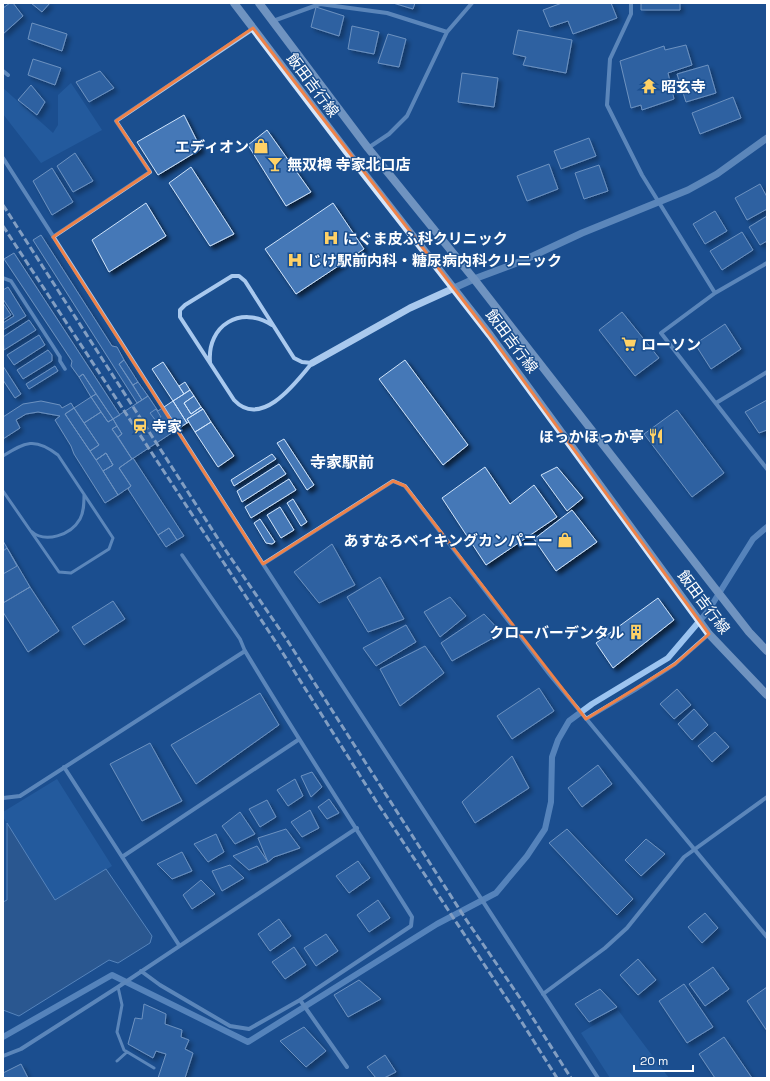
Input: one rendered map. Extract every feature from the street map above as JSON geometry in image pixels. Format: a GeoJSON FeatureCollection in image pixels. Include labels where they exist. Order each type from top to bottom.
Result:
{"type":"FeatureCollection","features":[{"type":"Feature","properties":{"kind":"main road","name":"飯田吉行線"},"geometry":{"type":"LineString","coordinates":[[234,3],[350,157],[454,288],[710,634],[767,695]]}},
{"type":"Feature","properties":{"kind":"main road","name":"飯田吉行線"},"geometry":{"type":"LineString","coordinates":[[260,3],[368,148],[474,279],[749,632],[767,651]]}},
{"type":"Feature","properties":{"kind":"street"},"geometry":{"type":"LineString","coordinates":[[368,148],[389,134],[407,116],[447,32],[472,3]]}},
{"type":"Feature","properties":{"kind":"street"},"geometry":{"type":"LineString","coordinates":[[631,3],[631,14],[610,59],[607,105],[642,175],[658,203],[715,293]]}},
{"type":"Feature","properties":{"kind":"street"},"geometry":{"type":"LineString","coordinates":[[273,21],[320,4],[387,13],[447,32]]}},
{"type":"Feature","properties":{"kind":"street"},"geometry":{"type":"LineString","coordinates":[[53,237],[150,172],[116,121],[253,28]]}},
{"type":"Feature","properties":{"kind":"street"},"geometry":{"type":"LineString","coordinates":[[3,71],[8,75]]}},
{"type":"Feature","properties":{"kind":"street"},"geometry":{"type":"LineString","coordinates":[[312,363],[302,362],[294,358],[242,278],[235,276],[228,278],[185,305],[179,314],[181,321],[197,347],[210,363],[236,403],[247,410],[256,410],[289,391],[312,363],[410,308],[474,279],[522,261],[582,233],[688,190],[717,174],[767,138]]}},
{"type":"Feature","properties":{"kind":"street"},"geometry":{"type":"LineString","coordinates":[[3,158],[263,564],[598,1078]]}},
{"type":"Feature","properties":{"kind":"street"},"geometry":{"type":"LineString","coordinates":[[767,263],[715,293],[661,333],[767,469]]}},
{"type":"Feature","properties":{"kind":"street"},"geometry":{"type":"LineString","coordinates":[[3,278],[11,281],[60,357],[60,361],[65,369]]}},
{"type":"Feature","properties":{"kind":"street"},"geometry":{"type":"LineString","coordinates":[[210,363],[210,354],[214,338],[218,331],[232,320],[249,316],[273,325]]}},
{"type":"Feature","properties":{"kind":"street"},"geometry":{"type":"LineString","coordinates":[[716,403],[767,372]]}},
{"type":"Feature","properties":{"kind":"street"},"geometry":{"type":"LineString","coordinates":[[263,564],[393,481],[405,486],[586,719],[767,937]]}},
{"type":"Feature","properties":{"kind":"street"},"geometry":{"type":"LineString","coordinates":[[142,971],[160,985],[230,1026],[239,1029],[249,1029],[300,1000],[411,926],[412,916],[298,740],[245,651],[240,639],[182,555]]}},
{"type":"Feature","properties":{"kind":"street"},"geometry":{"type":"LineString","coordinates":[[586,719],[675,664],[710,634]]}},
{"type":"Feature","properties":{"kind":"street"},"geometry":{"type":"LineString","coordinates":[[3,798],[20,796],[245,651]]}},
{"type":"Feature","properties":{"kind":"street"},"geometry":{"type":"LineString","coordinates":[[122,856],[298,740]]}},
{"type":"Feature","properties":{"kind":"street"},"geometry":{"type":"LineString","coordinates":[[64,767],[179,945]]}},
{"type":"Feature","properties":{"kind":"street"},"geometry":{"type":"LineString","coordinates":[[543,994],[605,948],[627,928],[684,857],[767,797]]}},
{"type":"Feature","properties":{"kind":"street"},"geometry":{"type":"LineString","coordinates":[[3,1056],[21,1049],[118,987],[356,828]]}},
{"type":"Feature","properties":{"kind":"street"},"geometry":{"type":"LineString","coordinates":[[300,1000],[347,1067]]}},
{"type":"Feature","properties":{"kind":"lane"},"geometry":{"type":"LineString","coordinates":[[3,456],[27,443],[44,445],[58,455],[113,538],[113,543],[109,549],[71,573],[64,574],[59,572],[3,492]]}},
{"type":"Feature","properties":{"kind":"lane"},"geometry":{"type":"LineString","coordinates":[[28,528],[33,533],[48,537],[56,536],[70,530],[80,518],[84,494]]}},
{"type":"Feature","properties":{"kind":"lane"},"geometry":{"type":"LineString","coordinates":[[118,987],[122,1005],[116,1032],[124,1050],[154,1068]]}},
{"type":"Feature","properties":{"kind":"lane"},"geometry":{"type":"LineString","coordinates":[[117,1061],[127,1052]]}},
{"type":"Feature","properties":{"kind":"highlighted area"},"geometry":{"type":"Polygon","coordinates":[[[253,28],[490,335],[709,634],[675,664],[586,719],[405,486],[393,481],[263,564],[53,237],[150,172],[116,121],[253,28]]]}},
{"type":"Feature","properties":{"kind":"shaded area"},"geometry":{"type":"Polygon","coordinates":[[[71,83],[102,130],[41,163],[3,114],[3,88],[53,133],[58,125],[58,95],[71,83]]]}},
{"type":"Feature","properties":{"kind":"shaded area"},"geometry":{"type":"Polygon","coordinates":[[[57,779],[112,866],[55,900],[3,817],[3,812],[57,779]]]}},
{"type":"Feature","properties":{"kind":"shaded area"},"geometry":{"type":"Polygon","coordinates":[[[7,823],[55,900],[106,869],[152,936],[150,943],[118,963],[109,960],[19,1016],[3,1010],[3,902],[7,900],[7,823]]]}},
{"type":"Feature","properties":{"kind":"shaded area"},"geometry":{"type":"Polygon","coordinates":[[[618,1010],[669,1078],[610,1078],[581,1033],[618,1010]]]}},
{"type":"Feature","properties":{"kind":"building"},"geometry":{"type":"Polygon","coordinates":[[[10,3],[13,3],[23,16],[3,34],[3,8],[10,3]]]}},
{"type":"Feature","properties":{"kind":"building"},"geometry":{"type":"Polygon","coordinates":[[[31,3],[50,3],[42,12],[31,3]]]}},
{"type":"Feature","properties":{"kind":"building"},"geometry":{"type":"Polygon","coordinates":[[[393,3],[415,3],[413,9],[393,3]]]}},
{"type":"Feature","properties":{"kind":"building"},"geometry":{"type":"Polygon","coordinates":[[[562,3],[611,3],[617,18],[573,34],[568,21],[550,27],[543,10],[562,3]]]}},
{"type":"Feature","properties":{"kind":"building"},"geometry":{"type":"Polygon","coordinates":[[[641,3],[680,3],[680,10],[641,10],[641,3]]]}},
{"type":"Feature","properties":{"kind":"building"},"geometry":{"type":"Polygon","coordinates":[[[316,7],[344,16],[339,36],[311,27],[316,7]]]}},
{"type":"Feature","properties":{"kind":"building"},"geometry":{"type":"Polygon","coordinates":[[[32,23],[67,34],[62,51],[28,39],[32,23]]]}},
{"type":"Feature","properties":{"kind":"building"},"geometry":{"type":"Polygon","coordinates":[[[352,26],[379,32],[374,54],[348,49],[352,26]]]}},
{"type":"Feature","properties":{"kind":"building"},"geometry":{"type":"Polygon","coordinates":[[[518,30],[572,40],[566,73],[523,65],[526,57],[513,54],[518,30]]]}},
{"type":"Feature","properties":{"kind":"building"},"geometry":{"type":"Polygon","coordinates":[[[388,34],[406,39],[399,67],[378,63],[388,34]]]}},
{"type":"Feature","properties":{"kind":"building","name":"昭玄寺"},"geometry":{"type":"Polygon","coordinates":[[[686,45],[692,65],[668,73],[674,99],[642,110],[641,105],[631,108],[620,61],[664,46],[665,50],[686,45]]]}},
{"type":"Feature","properties":{"kind":"building"},"geometry":{"type":"Polygon","coordinates":[[[33,59],[61,68],[55,85],[28,75],[33,59]]]}},
{"type":"Feature","properties":{"kind":"building"},"geometry":{"type":"Polygon","coordinates":[[[708,65],[716,93],[686,102],[677,74],[708,65]]]}},
{"type":"Feature","properties":{"kind":"building"},"geometry":{"type":"Polygon","coordinates":[[[100,71],[114,88],[89,102],[76,82],[100,71]]]}},
{"type":"Feature","properties":{"kind":"building"},"geometry":{"type":"Polygon","coordinates":[[[462,73],[498,78],[494,107],[458,102],[462,73]]]}},
{"type":"Feature","properties":{"kind":"building"},"geometry":{"type":"Polygon","coordinates":[[[31,85],[45,102],[37,115],[18,100],[31,85]]]}},
{"type":"Feature","properties":{"kind":"building"},"geometry":{"type":"Polygon","coordinates":[[[733,97],[741,118],[700,134],[692,113],[733,97]]]}},
{"type":"Feature","properties":{"kind":"building"},"geometry":{"type":"Polygon","coordinates":[[[184,115],[201,149],[158,175],[137,142],[184,115]]]}},
{"type":"Feature","properties":{"kind":"building"},"geometry":{"type":"Polygon","coordinates":[[[267,130],[311,192],[286,206],[248,145],[267,130]]]}},
{"type":"Feature","properties":{"kind":"building"},"geometry":{"type":"Polygon","coordinates":[[[589,138],[596,156],[561,169],[554,151],[589,138]]]}},
{"type":"Feature","properties":{"kind":"building"},"geometry":{"type":"Polygon","coordinates":[[[75,153],[93,181],[73,192],[57,166],[75,153]]]}},
{"type":"Feature","properties":{"kind":"building"},"geometry":{"type":"Polygon","coordinates":[[[549,164],[558,189],[527,201],[517,176],[549,164]]]}},
{"type":"Feature","properties":{"kind":"building"},"geometry":{"type":"Polygon","coordinates":[[[599,165],[608,191],[584,199],[575,173],[599,165]]]}},
{"type":"Feature","properties":{"kind":"building"},"geometry":{"type":"Polygon","coordinates":[[[191,167],[234,234],[210,246],[169,183],[191,167]]]}},
{"type":"Feature","properties":{"kind":"building"},"geometry":{"type":"Polygon","coordinates":[[[52,168],[73,202],[52,215],[33,181],[52,168]]]}},
{"type":"Feature","properties":{"kind":"building"},"geometry":{"type":"Polygon","coordinates":[[[760,184],[767,197],[767,209],[747,220],[735,198],[760,184]]]}},
{"type":"Feature","properties":{"kind":"building"},"geometry":{"type":"Polygon","coordinates":[[[146,203],[166,236],[109,272],[92,240],[146,203]]]}},
{"type":"Feature","properties":{"kind":"building"},"geometry":{"type":"Polygon","coordinates":[[[333,203],[364,249],[296,294],[265,249],[333,203]]]}},
{"type":"Feature","properties":{"kind":"building"},"geometry":{"type":"Polygon","coordinates":[[[715,211],[727,231],[705,244],[693,224],[715,211]]]}},
{"type":"Feature","properties":{"kind":"building"},"geometry":{"type":"Polygon","coordinates":[[[767,216],[767,241],[760,245],[749,227],[767,216]]]}},
{"type":"Feature","properties":{"kind":"building"},"geometry":{"type":"Polygon","coordinates":[[[742,232],[753,250],[722,270],[710,251],[742,232]]]}},
{"type":"Feature","properties":{"kind":"building"},"geometry":{"type":"Polygon","coordinates":[[[41,235],[112,346],[117,347],[124,360],[119,364],[142,400],[137,403],[33,240],[41,235]]]}},
{"type":"Feature","properties":{"kind":"building"},"geometry":{"type":"Polygon","coordinates":[[[14,253],[120,415],[113,419],[83,374],[79,377],[71,366],[72,361],[4,259],[14,253]]]}},
{"type":"Feature","properties":{"kind":"building"},"geometry":{"type":"Polygon","coordinates":[[[8,287],[26,316],[3,330],[3,323],[14,316],[3,299],[3,290],[8,287]]]}},
{"type":"Feature","properties":{"kind":"building"},"geometry":{"type":"Polygon","coordinates":[[[3,303],[11,315],[3,320],[3,303]]]}},
{"type":"Feature","properties":{"kind":"building","name":"ローソン"},"geometry":{"type":"Polygon","coordinates":[[[622,312],[659,358],[635,376],[599,330],[622,312]]]}},
{"type":"Feature","properties":{"kind":"building"},"geometry":{"type":"Polygon","coordinates":[[[29,320],[36,330],[4,350],[3,337],[29,320]]]}},
{"type":"Feature","properties":{"kind":"building"},"geometry":{"type":"Polygon","coordinates":[[[725,324],[741,349],[711,369],[695,344],[725,324]]]}},
{"type":"Feature","properties":{"kind":"building"},"geometry":{"type":"Polygon","coordinates":[[[39,335],[45,345],[14,365],[7,355],[39,335]]]}},
{"type":"Feature","properties":{"kind":"building"},"geometry":{"type":"Polygon","coordinates":[[[48,350],[52,355],[52,361],[23,379],[17,370],[48,350]]]}},
{"type":"Feature","properties":{"kind":"building"},"geometry":{"type":"Polygon","coordinates":[[[124,360],[138,382],[133,385],[119,364],[124,360]]]}},
{"type":"Feature","properties":{"kind":"building"},"geometry":{"type":"Polygon","coordinates":[[[405,360],[468,445],[443,465],[379,379],[405,360]]]}},
{"type":"Feature","properties":{"kind":"building"},"geometry":{"type":"Polygon","coordinates":[[[163,362],[184,394],[173,401],[152,369],[163,362]]]}},
{"type":"Feature","properties":{"kind":"building"},"geometry":{"type":"Polygon","coordinates":[[[3,366],[21,394],[15,398],[3,380],[3,366]]]}},
{"type":"Feature","properties":{"kind":"building"},"geometry":{"type":"Polygon","coordinates":[[[55,366],[58,371],[29,389],[26,384],[55,366]]]}},
{"type":"Feature","properties":{"kind":"building"},"geometry":{"type":"Polygon","coordinates":[[[83,374],[96,394],[91,397],[79,377],[83,374]]]}},
{"type":"Feature","properties":{"kind":"building"},"geometry":{"type":"Polygon","coordinates":[[[138,382],[148,396],[142,400],[133,385],[138,382]]]}},
{"type":"Feature","properties":{"kind":"building"},"geometry":{"type":"Polygon","coordinates":[[[185,382],[190,390],[184,394],[179,386],[185,382]]]}},
{"type":"Feature","properties":{"kind":"building"},"geometry":{"type":"Polygon","coordinates":[[[190,390],[194,396],[184,403],[191,414],[201,407],[203,409],[187,419],[189,422],[187,423],[173,401],[190,390]]]}},
{"type":"Feature","properties":{"kind":"building"},"geometry":{"type":"Polygon","coordinates":[[[96,394],[113,419],[108,422],[91,397],[96,394]]]}},
{"type":"Feature","properties":{"kind":"building"},"geometry":{"type":"Polygon","coordinates":[[[148,396],[158,411],[173,401],[187,423],[132,459],[118,437],[122,434],[113,419],[148,396]]]}},
{"type":"Feature","properties":{"kind":"building"},"geometry":{"type":"Polygon","coordinates":[[[194,396],[201,407],[191,414],[184,403],[194,396]]]}},
{"type":"Feature","properties":{"kind":"building"},"geometry":{"type":"Polygon","coordinates":[[[91,397],[101,412],[84,423],[74,408],[91,397]]]}},
{"type":"Feature","properties":{"kind":"building"},"geometry":{"type":"Polygon","coordinates":[[[767,400],[767,430],[759,433],[745,412],[767,400]]]}},
{"type":"Feature","properties":{"kind":"building"},"geometry":{"type":"Polygon","coordinates":[[[41,401],[60,405],[62,408],[71,403],[74,408],[65,414],[96,460],[106,453],[113,465],[103,471],[118,495],[105,503],[74,454],[71,446],[55,420],[60,416],[38,412],[26,414],[16,420],[20,428],[3,439],[3,417],[23,404],[41,401]]]}},
{"type":"Feature","properties":{"kind":"building"},"geometry":{"type":"Polygon","coordinates":[[[74,408],[99,445],[90,451],[65,414],[74,408]]]}},
{"type":"Feature","properties":{"kind":"building"},"geometry":{"type":"Polygon","coordinates":[[[156,409],[161,417],[156,421],[150,413],[156,409]]]}},
{"type":"Feature","properties":{"kind":"building"},"geometry":{"type":"Polygon","coordinates":[[[203,409],[211,422],[195,432],[187,419],[203,409]]]}},
{"type":"Feature","properties":{"kind":"building"},"geometry":{"type":"Polygon","coordinates":[[[677,410],[724,473],[692,497],[644,434],[677,410]]]}},
{"type":"Feature","properties":{"kind":"building"},"geometry":{"type":"Polygon","coordinates":[[[101,412],[108,422],[113,419],[117,426],[112,429],[132,459],[119,468],[131,486],[118,495],[103,471],[113,465],[106,453],[96,460],[90,451],[99,445],[84,423],[101,412]]]}},
{"type":"Feature","properties":{"kind":"building"},"geometry":{"type":"Polygon","coordinates":[[[211,422],[234,456],[218,467],[195,432],[211,422]]]}},
{"type":"Feature","properties":{"kind":"building"},"geometry":{"type":"Polygon","coordinates":[[[117,426],[122,434],[118,437],[112,429],[117,426]]]}},
{"type":"Feature","properties":{"kind":"building"},"geometry":{"type":"Polygon","coordinates":[[[284,439],[314,485],[307,490],[277,443],[284,439]]]}},
{"type":"Feature","properties":{"kind":"building"},"geometry":{"type":"Polygon","coordinates":[[[106,453],[113,465],[103,471],[96,460],[106,453]]]}},
{"type":"Feature","properties":{"kind":"building"},"geometry":{"type":"Polygon","coordinates":[[[272,454],[276,459],[234,486],[231,480],[272,454]]]}},
{"type":"Feature","properties":{"kind":"building"},"geometry":{"type":"Polygon","coordinates":[[[133,458],[184,536],[177,540],[169,528],[158,535],[128,489],[131,486],[119,468],[133,458]]]}},
{"type":"Feature","properties":{"kind":"building"},"geometry":{"type":"Polygon","coordinates":[[[279,464],[286,474],[242,502],[237,491],[279,464]]]}},
{"type":"Feature","properties":{"kind":"building"},"geometry":{"type":"Polygon","coordinates":[[[485,467],[510,504],[534,485],[557,517],[486,565],[442,498],[485,467]]]}},
{"type":"Feature","properties":{"kind":"building"},"geometry":{"type":"Polygon","coordinates":[[[557,467],[583,498],[567,511],[541,475],[557,467]]]}},
{"type":"Feature","properties":{"kind":"building"},"geometry":{"type":"Polygon","coordinates":[[[289,479],[296,490],[251,518],[245,507],[289,479]]]}},
{"type":"Feature","properties":{"kind":"building"},"geometry":{"type":"Polygon","coordinates":[[[293,499],[307,522],[301,526],[287,503],[293,499]]]}},
{"type":"Feature","properties":{"kind":"building"},"geometry":{"type":"Polygon","coordinates":[[[280,507],[294,530],[281,538],[267,515],[280,507]]]}},
{"type":"Feature","properties":{"kind":"building","name":"あすなろベイキングカンパニー"},"geometry":{"type":"Polygon","coordinates":[[[572,510],[597,542],[556,571],[534,539],[572,510]]]}},
{"type":"Feature","properties":{"kind":"building"},"geometry":{"type":"Polygon","coordinates":[[[260,519],[275,542],[272,544],[266,543],[254,523],[260,519]]]}},
{"type":"Feature","properties":{"kind":"building"},"geometry":{"type":"Polygon","coordinates":[[[169,528],[177,540],[166,547],[158,535],[169,528]]]}},
{"type":"Feature","properties":{"kind":"building"},"geometry":{"type":"Polygon","coordinates":[[[3,541],[30,587],[3,603],[3,541]]]}},
{"type":"Feature","properties":{"kind":"building"},"geometry":{"type":"Polygon","coordinates":[[[332,544],[355,585],[319,603],[294,572],[332,544]]]}},
{"type":"Feature","properties":{"kind":"building"},"geometry":{"type":"Polygon","coordinates":[[[7,548],[17,566],[3,574],[3,551],[7,548]]]}},
{"type":"Feature","properties":{"kind":"building"},"geometry":{"type":"Polygon","coordinates":[[[380,577],[404,619],[368,632],[347,597],[380,577]]]}},
{"type":"Feature","properties":{"kind":"building"},"geometry":{"type":"Polygon","coordinates":[[[30,587],[59,631],[28,652],[3,612],[3,603],[30,587]]]}},
{"type":"Feature","properties":{"kind":"building"},"geometry":{"type":"Polygon","coordinates":[[[450,597],[466,616],[440,637],[424,612],[450,597]]]}},
{"type":"Feature","properties":{"kind":"building","name":"クローバーデンタル"},"geometry":{"type":"Polygon","coordinates":[[[658,598],[674,620],[613,668],[596,643],[658,598]]]}},
{"type":"Feature","properties":{"kind":"building"},"geometry":{"type":"Polygon","coordinates":[[[113,601],[125,619],[84,645],[72,627],[113,601]]]}},
{"type":"Feature","properties":{"kind":"building"},"geometry":{"type":"Polygon","coordinates":[[[484,614],[502,633],[452,661],[441,643],[484,614]]]}},
{"type":"Feature","properties":{"kind":"building"},"geometry":{"type":"Polygon","coordinates":[[[406,625],[416,642],[376,666],[363,648],[406,625]]]}},
{"type":"Feature","properties":{"kind":"building"},"geometry":{"type":"Polygon","coordinates":[[[425,646],[444,673],[400,706],[380,669],[425,646]]]}},
{"type":"Feature","properties":{"kind":"building"},"geometry":{"type":"Polygon","coordinates":[[[539,688],[554,711],[512,739],[497,716],[539,688]]]}},
{"type":"Feature","properties":{"kind":"building"},"geometry":{"type":"Polygon","coordinates":[[[677,689],[691,705],[674,719],[660,704],[677,689]]]}},
{"type":"Feature","properties":{"kind":"building"},"geometry":{"type":"Polygon","coordinates":[[[260,693],[279,725],[196,784],[171,745],[260,693]]]}},
{"type":"Feature","properties":{"kind":"building"},"geometry":{"type":"Polygon","coordinates":[[[694,709],[708,725],[692,740],[678,724],[694,709]]]}},
{"type":"Feature","properties":{"kind":"building"},"geometry":{"type":"Polygon","coordinates":[[[715,732],[729,747],[712,762],[698,746],[715,732]]]}},
{"type":"Feature","properties":{"kind":"building"},"geometry":{"type":"Polygon","coordinates":[[[150,743],[182,801],[142,821],[110,764],[150,743]]]}},
{"type":"Feature","properties":{"kind":"building"},"geometry":{"type":"Polygon","coordinates":[[[512,756],[529,788],[475,823],[462,802],[512,756]]]}},
{"type":"Feature","properties":{"kind":"building"},"geometry":{"type":"Polygon","coordinates":[[[598,765],[612,784],[582,807],[568,788],[598,765]]]}},
{"type":"Feature","properties":{"kind":"building"},"geometry":{"type":"Polygon","coordinates":[[[312,772],[322,787],[311,797],[301,776],[312,772]]]}},
{"type":"Feature","properties":{"kind":"building"},"geometry":{"type":"Polygon","coordinates":[[[295,779],[303,796],[288,806],[277,790],[295,779]]]}},
{"type":"Feature","properties":{"kind":"building"},"geometry":{"type":"Polygon","coordinates":[[[329,799],[339,813],[327,819],[318,807],[329,799]]]}},
{"type":"Feature","properties":{"kind":"building"},"geometry":{"type":"Polygon","coordinates":[[[267,800],[276,817],[260,827],[249,809],[267,800]]]}},
{"type":"Feature","properties":{"kind":"building"},"geometry":{"type":"Polygon","coordinates":[[[310,810],[319,828],[302,837],[291,822],[310,810]]]}},
{"type":"Feature","properties":{"kind":"building"},"geometry":{"type":"Polygon","coordinates":[[[240,812],[255,834],[235,844],[222,826],[240,812]]]}},
{"type":"Feature","properties":{"kind":"building"},"geometry":{"type":"Polygon","coordinates":[[[286,829],[300,848],[274,857],[268,862],[258,838],[286,829]]]}},
{"type":"Feature","properties":{"kind":"building"},"geometry":{"type":"Polygon","coordinates":[[[567,829],[633,899],[617,915],[549,843],[567,829]]]}},
{"type":"Feature","properties":{"kind":"building"},"geometry":{"type":"Polygon","coordinates":[[[216,834],[224,852],[208,862],[194,844],[216,834]]]}},
{"type":"Feature","properties":{"kind":"building"},"geometry":{"type":"Polygon","coordinates":[[[646,839],[665,854],[641,876],[625,860],[646,839]]]}},
{"type":"Feature","properties":{"kind":"building"},"geometry":{"type":"Polygon","coordinates":[[[257,846],[268,862],[249,870],[233,856],[257,846]]]}},
{"type":"Feature","properties":{"kind":"building"},"geometry":{"type":"Polygon","coordinates":[[[182,852],[192,871],[172,879],[157,864],[182,852]]]}},
{"type":"Feature","properties":{"kind":"building"},"geometry":{"type":"Polygon","coordinates":[[[358,861],[370,878],[349,893],[336,876],[358,861]]]}},
{"type":"Feature","properties":{"kind":"building"},"geometry":{"type":"Polygon","coordinates":[[[230,865],[244,878],[222,891],[212,871],[230,865]]]}},
{"type":"Feature","properties":{"kind":"building"},"geometry":{"type":"Polygon","coordinates":[[[201,880],[215,894],[192,909],[183,895],[201,880]]]}},
{"type":"Feature","properties":{"kind":"building"},"geometry":{"type":"Polygon","coordinates":[[[378,900],[390,918],[369,932],[357,915],[378,900]]]}},
{"type":"Feature","properties":{"kind":"building"},"geometry":{"type":"Polygon","coordinates":[[[705,913],[718,928],[702,943],[688,927],[705,913]]]}},
{"type":"Feature","properties":{"kind":"building"},"geometry":{"type":"Polygon","coordinates":[[[279,919],[291,936],[270,951],[258,934],[279,919]]]}},
{"type":"Feature","properties":{"kind":"building"},"geometry":{"type":"Polygon","coordinates":[[[326,934],[338,951],[316,966],[304,948],[326,934]]]}},
{"type":"Feature","properties":{"kind":"building"},"geometry":{"type":"Polygon","coordinates":[[[294,947],[306,965],[285,979],[272,962],[294,947]]]}},
{"type":"Feature","properties":{"kind":"building"},"geometry":{"type":"Polygon","coordinates":[[[638,959],[656,980],[638,995],[620,975],[638,959]]]}},
{"type":"Feature","properties":{"kind":"building"},"geometry":{"type":"Polygon","coordinates":[[[713,967],[729,989],[705,1006],[689,984],[713,967]]]}},
{"type":"Feature","properties":{"kind":"building"},"geometry":{"type":"Polygon","coordinates":[[[359,980],[381,999],[348,1017],[334,995],[359,980]]]}},
{"type":"Feature","properties":{"kind":"building"},"geometry":{"type":"Polygon","coordinates":[[[684,984],[713,1027],[687,1043],[659,1001],[684,984]]]}},
{"type":"Feature","properties":{"kind":"building"},"geometry":{"type":"Polygon","coordinates":[[[767,987],[767,1031],[747,1001],[767,987]]]}},
{"type":"Feature","properties":{"kind":"building"},"geometry":{"type":"Polygon","coordinates":[[[600,989],[617,1007],[589,1022],[575,1004],[600,989]]]}},
{"type":"Feature","properties":{"kind":"building"},"geometry":{"type":"Polygon","coordinates":[[[144,1004],[166,1014],[165,1024],[182,1030],[181,1037],[189,1040],[185,1049],[193,1053],[185,1078],[158,1078],[166,1054],[156,1051],[153,1058],[128,1044],[135,1018],[142,1019],[144,1004]]]}},
{"type":"Feature","properties":{"kind":"building"},"geometry":{"type":"Polygon","coordinates":[[[304,1027],[326,1051],[306,1067],[280,1041],[304,1027]]]}},
{"type":"Feature","properties":{"kind":"building"},"geometry":{"type":"Polygon","coordinates":[[[724,1037],[752,1078],[715,1078],[699,1054],[724,1037]]]}},
{"type":"Feature","properties":{"kind":"building"},"geometry":{"type":"Polygon","coordinates":[[[385,1055],[396,1072],[384,1078],[376,1078],[367,1067],[385,1055]]]}},
{"type":"Feature","properties":{"kind":"building"},"geometry":{"type":"Polygon","coordinates":[[[21,1064],[28,1078],[3,1078],[3,1073],[21,1064]]]}},
{"type":"Feature","properties":{"kind":"waterway"},"geometry":{"type":"LineString","coordinates":[[3,1037],[112,975],[248,1042],[437,924],[496,893],[527,856],[545,829],[551,802],[552,757],[558,740],[569,721],[592,704],[668,658],[708,611],[753,539],[767,527]]}},
{"type":"Feature","properties":{"kind":"railway"},"geometry":{"type":"LineString","coordinates":[[3,205],[224,548],[287,640],[465,918],[520,998],[571,1078]]}},
{"type":"Feature","properties":{"kind":"railway"},"geometry":{"type":"LineString","coordinates":[[3,226],[279,647],[376,801],[511,1005],[557,1078]]}},
{"type":"Feature","properties":{"kind":"place","name":"昭玄寺"},"geometry":{"type":"Point","coordinates":[649,86]}},
{"type":"Feature","properties":{"kind":"place","name":"エディオン"},"geometry":{"type":"Point","coordinates":[261,146]}},
{"type":"Feature","properties":{"kind":"place","name":"無双樽 寺家北口店"},"geometry":{"type":"Point","coordinates":[275,164]}},
{"type":"Feature","properties":{"kind":"place","name":"にぐま皮ふ科クリニック"},"geometry":{"type":"Point","coordinates":[331,238]}},
{"type":"Feature","properties":{"kind":"place","name":"じけ駅前内科・糖尿病内科クリニック"},"geometry":{"type":"Point","coordinates":[295,260]}},
{"type":"Feature","properties":{"kind":"place","name":"ローソン"},"geometry":{"type":"Point","coordinates":[629,344]}},
{"type":"Feature","properties":{"kind":"place","name":"寺家"},"geometry":{"type":"Point","coordinates":[140,426]}},
{"type":"Feature","properties":{"kind":"place","name":"ほっかほっか亭"},"geometry":{"type":"Point","coordinates":[656,436]}},
{"type":"Feature","properties":{"kind":"place","name":"あすなろベイキングカンパニー"},"geometry":{"type":"Point","coordinates":[565,540]}},
{"type":"Feature","properties":{"kind":"place","name":"クローバーデンタル"},"geometry":{"type":"Point","coordinates":[636,632]}},
{"type":"Feature","properties":{"kind":"district","name":"寺家駅前"},"geometry":{"type":"Point","coordinates":[342,462]}}]}
